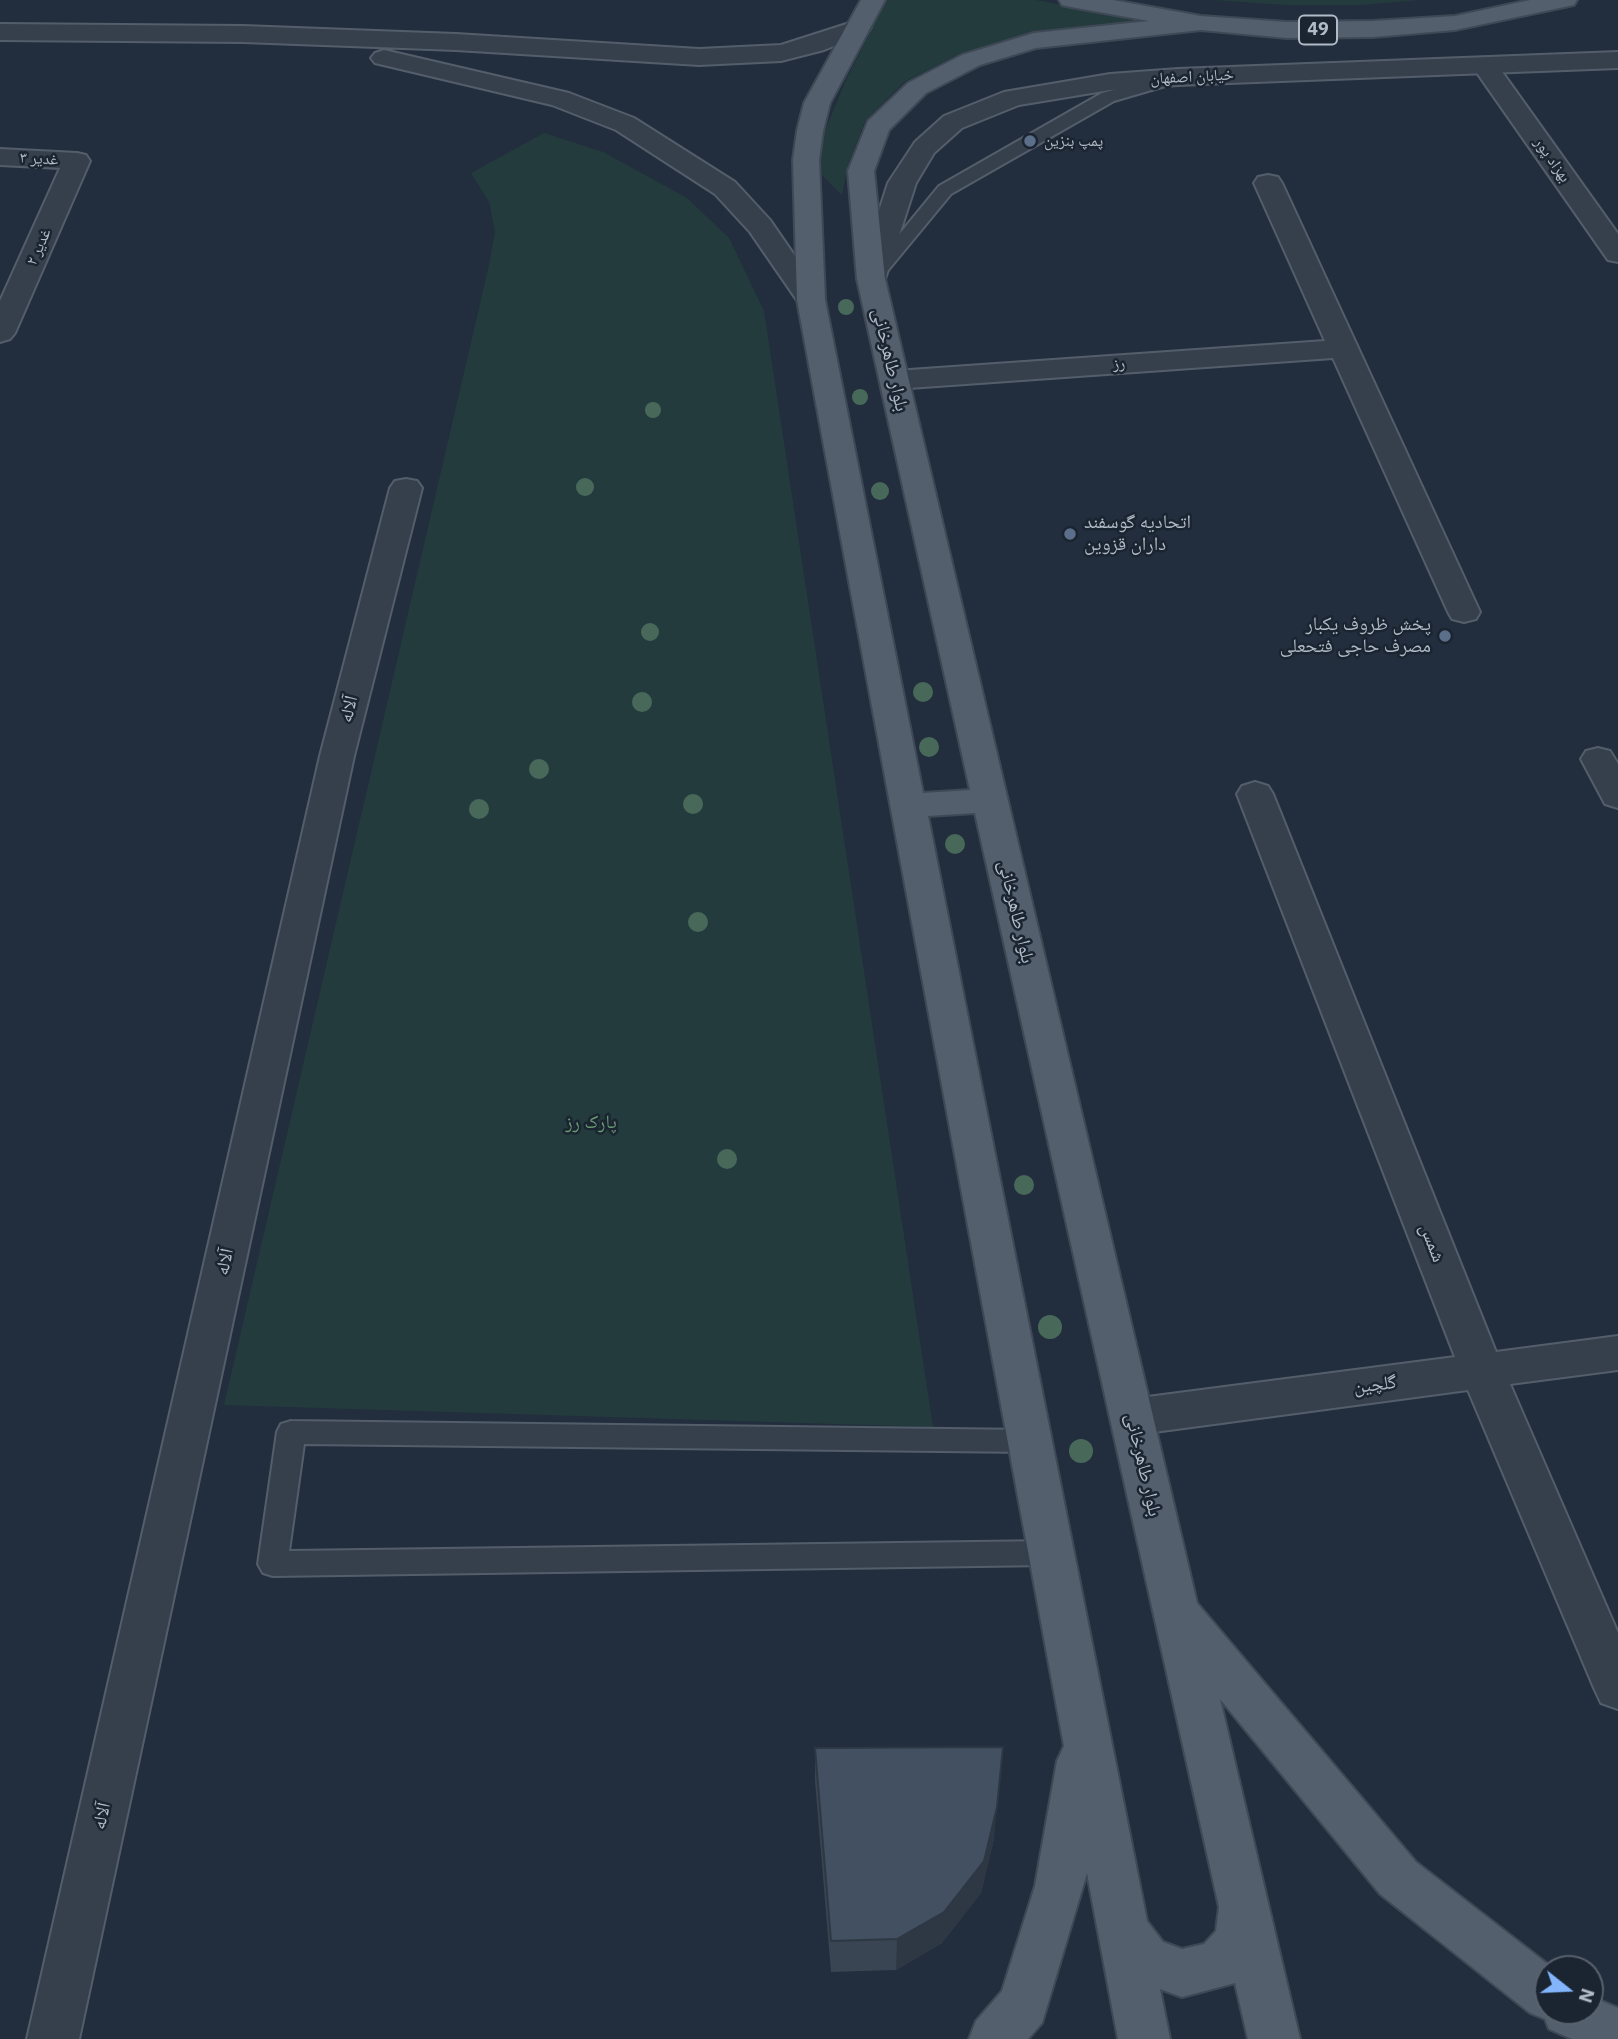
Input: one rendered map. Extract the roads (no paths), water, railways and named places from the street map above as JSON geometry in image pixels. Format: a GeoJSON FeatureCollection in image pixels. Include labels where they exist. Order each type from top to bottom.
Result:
{"type":"FeatureCollection","features":[{"type":"Feature","properties":{"kind":"main road","name":"49"},"geometry":{"type":"LineString","coordinates":[[1071,0],[1201,23],[1287,30],[1373,29],[1455,23],[1565,0]]}},
{"type":"Feature","properties":{"kind":"main road"},"geometry":{"type":"LineString","coordinates":[[866,14],[817,103],[810,131],[806,160],[811,300],[1143,2039]]}},
{"type":"Feature","properties":{"kind":"main road","name":"بلوار طاهرخانی"},"geometry":{"type":"LineString","coordinates":[[1201,23],[1034,41],[971,60],[917,88],[877,127],[860,171],[871,279],[1274,2039]]}},
{"type":"Feature","properties":{"kind":"main road"},"geometry":{"type":"LineString","coordinates":[[908,806],[990,800]]}},
{"type":"Feature","properties":{"kind":"main road"},"geometry":{"type":"LineString","coordinates":[[1176,1612],[1398,1878],[1534,1985]]}},
{"type":"Feature","properties":{"kind":"main road"},"geometry":{"type":"LineString","coordinates":[[995,2039],[1024,2005],[1060,1886],[1085,1734]]}},
{"type":"Feature","properties":{"kind":"main road"},"geometry":{"type":"LineString","coordinates":[[1122,1930],[1146,1959],[1182,1973],[1194,1971],[1217,1966],[1241,1940],[1243,1905]]}},
{"type":"Feature","properties":{"kind":"main road"},"geometry":{"type":"LineString","coordinates":[[1598,2025],[1618,2034]]}},
{"type":"Feature","properties":{"kind":"street"},"geometry":{"type":"LineString","coordinates":[[0,32],[243,34],[456,42],[699,57],[781,53],[815,45],[866,14]]}},
{"type":"Feature","properties":{"kind":"street"},"geometry":{"type":"LineString","coordinates":[[243,34],[398,60],[476,78],[560,99],[625,124],[675,153],[725,188],[760,226],[811,300]]}},
{"type":"Feature","properties":{"kind":"street","name":"خیابان اصفهان"},"geometry":{"type":"LineString","coordinates":[[871,279],[902,183],[923,148],[953,122],[1013,97],[1110,82],[1178,77],[1618,60]]}},
{"type":"Feature","properties":{"kind":"street","name":"بهزاد پور"},"geometry":{"type":"LineString","coordinates":[[1486,67],[1618,254]]}},
{"type":"Feature","properties":{"kind":"street","name":"غدیر ۳"},"geometry":{"type":"LineString","coordinates":[[0,157],[77,161]]}},
{"type":"Feature","properties":{"kind":"street","name":"غدیر ۲"},"geometry":{"type":"LineString","coordinates":[[0,333],[77,161]]}},
{"type":"Feature","properties":{"kind":"street"},"geometry":{"type":"LineString","coordinates":[[1268,183],[1464,612]]}},
{"type":"Feature","properties":{"kind":"street","name":"رز"},"geometry":{"type":"LineString","coordinates":[[895,380],[1344,348]]}},
{"type":"Feature","properties":{"kind":"street","name":"آلاله"},"geometry":{"type":"LineString","coordinates":[[53,2039],[334,770],[406,488]]}},
{"type":"Feature","properties":{"kind":"street"},"geometry":{"type":"LineString","coordinates":[[1598,759],[1618,796]]}},
{"type":"Feature","properties":{"kind":"street","name":"شمس"},"geometry":{"type":"LineString","coordinates":[[1255,794],[1482,1371],[1618,1688]]}},
{"type":"Feature","properties":{"kind":"street","name":"گلچین"},"geometry":{"type":"LineString","coordinates":[[1132,1417],[1618,1353]]}},
{"type":"Feature","properties":{"kind":"lane"},"geometry":{"type":"LineString","coordinates":[[871,279],[945,190],[1108,97],[1178,77]]}},
{"type":"Feature","properties":{"kind":"lane"},"geometry":{"type":"LineString","coordinates":[[1029,1441],[291,1432],[273,1564],[1050,1553]]}},
{"type":"Feature","properties":{"kind":"place","name":"پمپ بنزین"},"geometry":{"type":"Point","coordinates":[1030,141]}},
{"type":"Feature","properties":{"kind":"place","name":"اتحادیه گوسفند داران قزوین"},"geometry":{"type":"Point","coordinates":[1070,534]}},
{"type":"Feature","properties":{"kind":"place","name":"پخش ظروف یکبار مصرف حاجی فتحعلی"},"geometry":{"type":"Point","coordinates":[1445,636]}},
{"type":"Feature","properties":{"kind":"park label","name":"پارک رز"},"geometry":{"type":"Point","coordinates":[591,1123]}}]}
